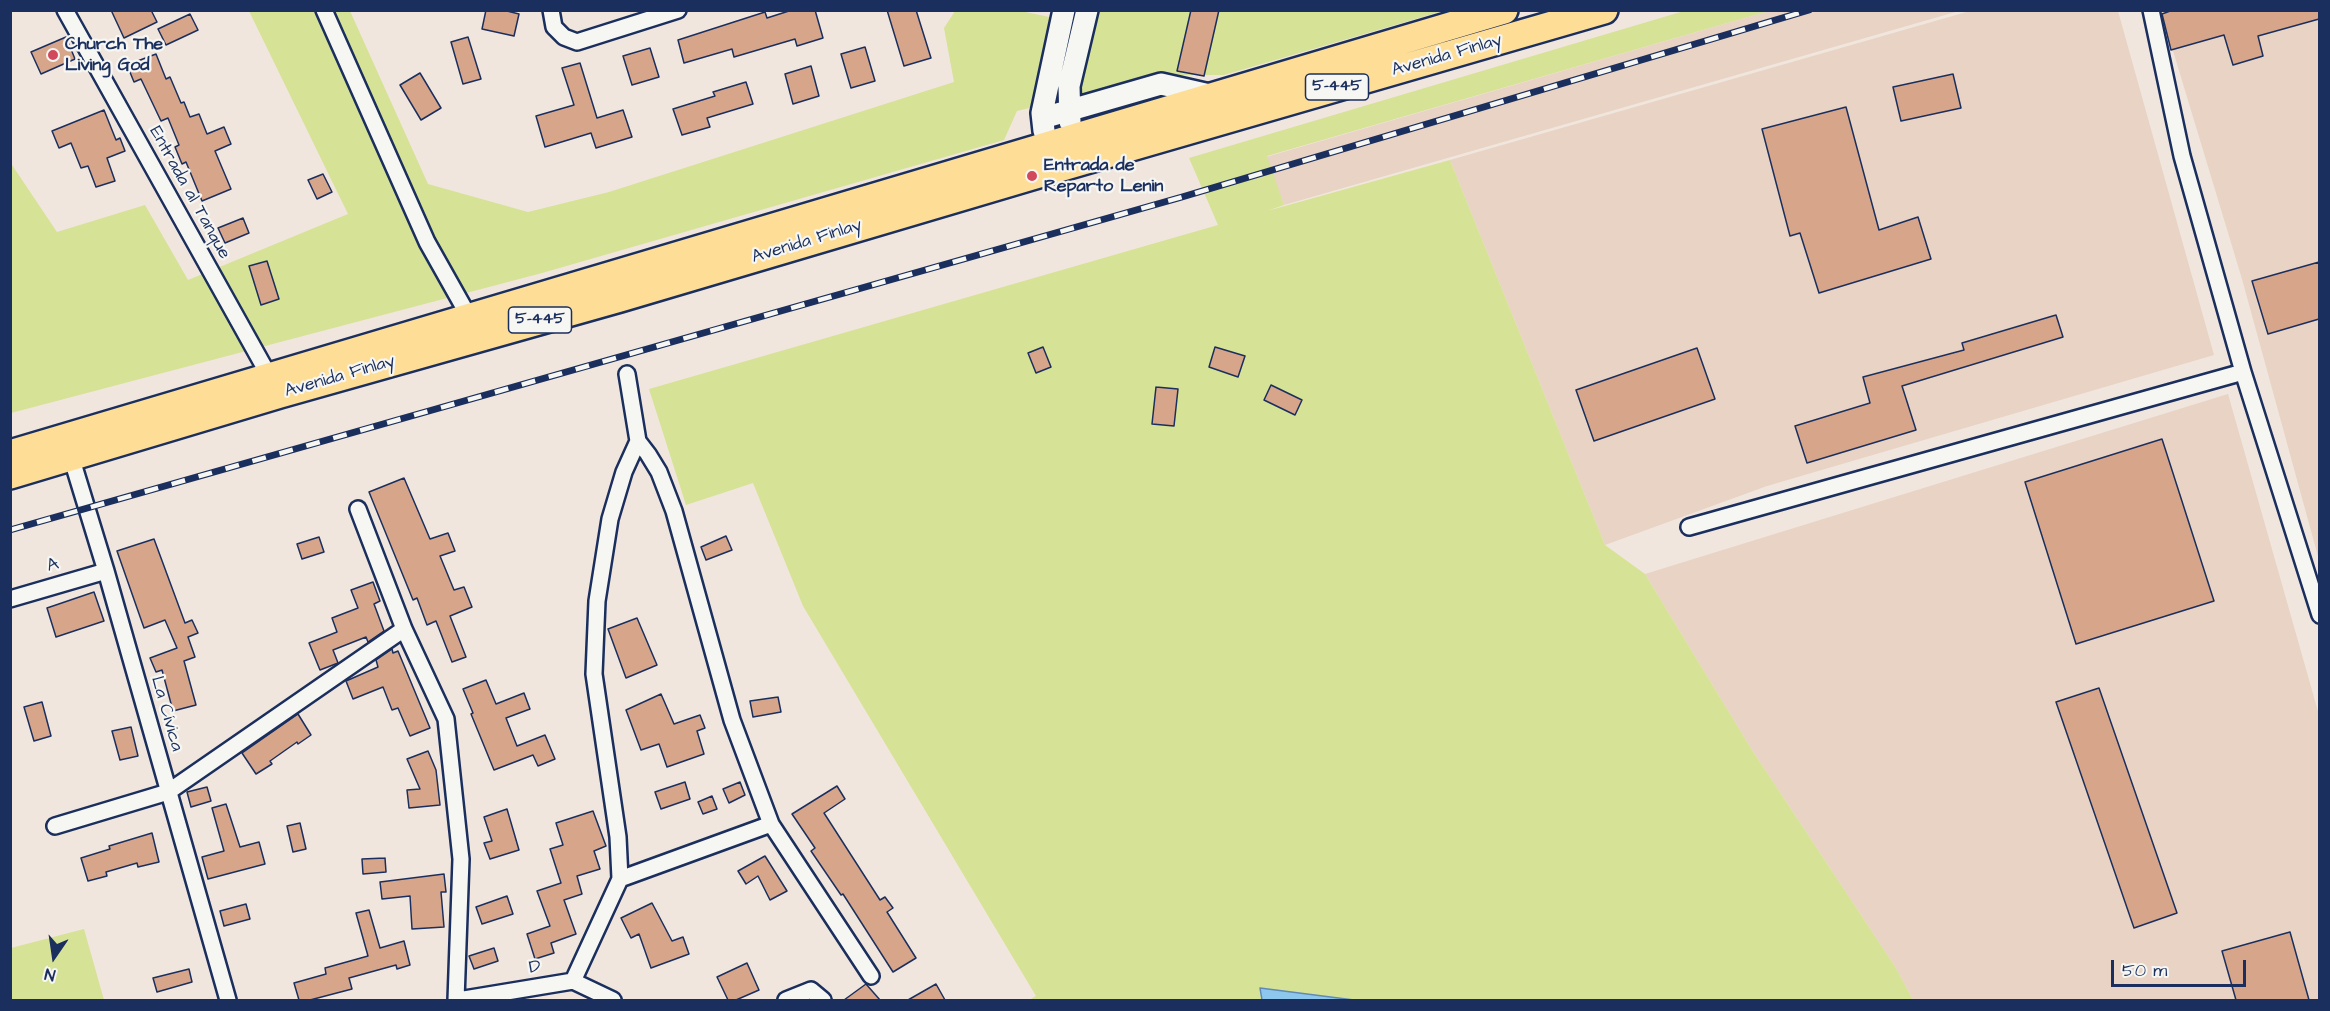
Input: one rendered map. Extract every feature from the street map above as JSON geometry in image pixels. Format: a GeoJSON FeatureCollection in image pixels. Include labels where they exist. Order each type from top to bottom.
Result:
{"type":"FeatureCollection","features":[{"type":"Feature","properties":{"kind":"highway","name":"Avenida Finlay"},"geometry":{"type":"LineString","coordinates":[[10,475],[68,448],[475,327],[1072,138],[1504,10]]}},
{"type":"Feature","properties":{"kind":"highway","name":"Avenida Finlay"},"geometry":{"type":"LineString","coordinates":[[475,327],[620,298],[1604,10]]}},
{"type":"Feature","properties":{"kind":"highway","name":"Avenida Finlay"},"geometry":{"type":"LineString","coordinates":[[10,454],[68,448]]}},
{"type":"Feature","properties":{"kind":"street","name":"Entrada al Tanque"},"geometry":{"type":"LineString","coordinates":[[65,10],[275,385]]}},
{"type":"Feature","properties":{"kind":"street"},"geometry":{"type":"LineString","coordinates":[[324,10],[427,242],[475,327]]}},
{"type":"Feature","properties":{"kind":"street"},"geometry":{"type":"LineString","coordinates":[[551,10],[554,27],[564,38],[577,42],[678,10]]}},
{"type":"Feature","properties":{"kind":"street"},"geometry":{"type":"LineString","coordinates":[[1064,10],[1043,118],[1046,146],[1069,165]]}},
{"type":"Feature","properties":{"kind":"street"},"geometry":{"type":"LineString","coordinates":[[1069,165],[1072,138],[1069,86],[1087,10]]}},
{"type":"Feature","properties":{"kind":"street"},"geometry":{"type":"LineString","coordinates":[[2151,10],[2182,156],[2243,372],[2319,615]]}},
{"type":"Feature","properties":{"kind":"street"},"geometry":{"type":"LineString","coordinates":[[1043,118],[1161,84],[1214,96]]}},
{"type":"Feature","properties":{"kind":"street"},"geometry":{"type":"LineString","coordinates":[[1689,526],[2243,372]]}},
{"type":"Feature","properties":{"kind":"street"},"geometry":{"type":"LineString","coordinates":[[627,374],[638,441],[659,472],[674,511],[732,720],[771,824],[871,976]]}},
{"type":"Feature","properties":{"kind":"street"},"geometry":{"type":"LineString","coordinates":[[614,1000],[573,981],[620,879],[618,837],[594,674],[597,601],[610,519],[624,472],[638,441]]}},
{"type":"Feature","properties":{"kind":"street","name":"La Cívica"},"geometry":{"type":"LineString","coordinates":[[68,448],[106,571],[228,1000]]}},
{"type":"Feature","properties":{"kind":"street"},"geometry":{"type":"LineString","coordinates":[[358,509],[404,629],[446,719],[461,859],[457,1000]]}},
{"type":"Feature","properties":{"kind":"street","name":"A"},"geometry":{"type":"LineString","coordinates":[[10,599],[106,571]]}},
{"type":"Feature","properties":{"kind":"street"},"geometry":{"type":"LineString","coordinates":[[55,826],[168,792],[404,629]]}},
{"type":"Feature","properties":{"kind":"street"},"geometry":{"type":"LineString","coordinates":[[620,879],[771,824]]}},
{"type":"Feature","properties":{"kind":"street","name":"D"},"geometry":{"type":"LineString","coordinates":[[457,1000],[573,981]]}},
{"type":"Feature","properties":{"kind":"street"},"geometry":{"type":"LineString","coordinates":[[555,1000],[558,984]]}},
{"type":"Feature","properties":{"kind":"street"},"geometry":{"type":"LineString","coordinates":[[786,1000],[811,990],[823,1000]]}},
{"type":"Feature","properties":{"kind":"shaded area"},"geometry":{"type":"Polygon","coordinates":[[[1769,11],[1959,11],[1284,205],[1266,157],[1769,11]]]}},
{"type":"Feature","properties":{"kind":"shaded area"},"geometry":{"type":"Polygon","coordinates":[[[1970,11],[2118,11],[2214,355],[1767,486],[1605,545],[1450,160],[1970,11]]]}},
{"type":"Feature","properties":{"kind":"shaded area"},"geometry":{"type":"Polygon","coordinates":[[[2161,11],[2319,11],[2319,560],[2242,279],[2161,11]]]}},
{"type":"Feature","properties":{"kind":"shaded area"},"geometry":{"type":"Polygon","coordinates":[[[2228,394],[2319,715],[2319,1000],[1913,1000],[1896,968],[1752,750],[1645,574],[2228,394]]]}},
{"type":"Feature","properties":{"kind":"green space"},"geometry":{"type":"Polygon","coordinates":[[[1078,10],[1443,11],[1224,75],[1163,75],[1017,111],[1004,140],[542,273],[11,413],[10,162],[57,232],[145,205],[188,280],[348,214],[249,11],[350,11],[428,184],[528,212],[609,192],[954,82],[944,28],[955,11],[1021,11],[1054,18],[1078,10]]]}},
{"type":"Feature","properties":{"kind":"green space"},"geometry":{"type":"Polygon","coordinates":[[[1684,11],[1769,11],[1267,156],[1284,205],[1267,211],[1450,160],[1605,545],[1645,574],[1752,750],[1896,968],[1913,1000],[1354,1000],[1260,988],[1262,1000],[1029,1000],[1036,996],[803,606],[753,483],[686,505],[649,389],[1218,225],[1189,158],[1684,11]]]}},
{"type":"Feature","properties":{"kind":"green space"},"geometry":{"type":"Polygon","coordinates":[[[84,929],[104,1000],[11,1000],[11,948],[84,929]]]}},
{"type":"Feature","properties":{"kind":"water"},"geometry":{"type":"Polygon","coordinates":[[[1260,988],[1354,1000],[1262,1000],[1260,988]]]}},
{"type":"Feature","properties":{"kind":"building"},"geometry":{"type":"Polygon","coordinates":[[[111,10],[151,10],[157,22],[124,38],[111,10]]]}},
{"type":"Feature","properties":{"kind":"building"},"geometry":{"type":"Polygon","coordinates":[[[486,10],[503,10],[519,14],[514,36],[482,29],[486,10]]]}},
{"type":"Feature","properties":{"kind":"building"},"geometry":{"type":"Polygon","coordinates":[[[792,10],[815,10],[823,38],[797,46],[795,39],[734,57],[732,49],[684,63],[678,40],[765,12],[767,18],[792,10]]]}},
{"type":"Feature","properties":{"kind":"building"},"geometry":{"type":"Polygon","coordinates":[[[887,10],[916,10],[931,58],[904,66],[887,10]]]}},
{"type":"Feature","properties":{"kind":"building"},"geometry":{"type":"Polygon","coordinates":[[[1191,10],[1219,10],[1204,76],[1177,71],[1191,10]]]}},
{"type":"Feature","properties":{"kind":"building"},"geometry":{"type":"Polygon","coordinates":[[[2173,10],[2319,10],[2319,19],[2258,36],[2263,56],[2233,65],[2224,35],[2171,50],[2162,14],[2173,10]]]}},
{"type":"Feature","properties":{"kind":"building"},"geometry":{"type":"Polygon","coordinates":[[[190,14],[198,30],[166,45],[158,29],[190,14]]]}},
{"type":"Feature","properties":{"kind":"building","name":"Church The Living God"},"geometry":{"type":"Polygon","coordinates":[[[66,37],[75,59],[41,74],[31,52],[66,37]]]}},
{"type":"Feature","properties":{"kind":"building"},"geometry":{"type":"Polygon","coordinates":[[[468,37],[481,79],[463,84],[451,42],[468,37]]]}},
{"type":"Feature","properties":{"kind":"building"},"geometry":{"type":"Polygon","coordinates":[[[865,47],[875,81],[851,88],[841,54],[865,47]]]}},
{"type":"Feature","properties":{"kind":"building"},"geometry":{"type":"Polygon","coordinates":[[[650,48],[659,77],[632,85],[623,56],[650,48]]]}},
{"type":"Feature","properties":{"kind":"building"},"geometry":{"type":"Polygon","coordinates":[[[156,54],[166,79],[170,77],[190,117],[199,114],[207,134],[224,127],[231,144],[215,151],[231,189],[202,201],[186,162],[182,164],[175,147],[179,145],[168,118],[161,121],[141,79],[134,82],[127,65],[156,54]]]}},
{"type":"Feature","properties":{"kind":"building"},"geometry":{"type":"Polygon","coordinates":[[[580,63],[597,118],[623,110],[632,137],[596,148],[591,133],[545,147],[536,116],[574,105],[562,68],[580,63]]]}},
{"type":"Feature","properties":{"kind":"building"},"geometry":{"type":"Polygon","coordinates":[[[811,66],[819,96],[793,104],[785,74],[811,66]]]}},
{"type":"Feature","properties":{"kind":"building"},"geometry":{"type":"Polygon","coordinates":[[[420,73],[441,108],[421,120],[400,85],[420,73]]]}},
{"type":"Feature","properties":{"kind":"building"},"geometry":{"type":"Polygon","coordinates":[[[1953,74],[1961,108],[1901,121],[1893,87],[1953,74]]]}},
{"type":"Feature","properties":{"kind":"building"},"geometry":{"type":"Polygon","coordinates":[[[746,82],[753,104],[707,118],[710,127],[682,135],[673,109],[715,96],[713,92],[746,82]]]}},
{"type":"Feature","properties":{"kind":"building"},"geometry":{"type":"Polygon","coordinates":[[[1846,107],[1879,230],[1918,217],[1931,259],[1819,293],[1800,233],[1790,236],[1762,129],[1846,107]]]}},
{"type":"Feature","properties":{"kind":"building"},"geometry":{"type":"Polygon","coordinates":[[[104,110],[116,140],[120,138],[125,151],[107,158],[115,181],[96,187],[88,166],[81,168],[71,143],[59,148],[52,131],[104,110]]]}},
{"type":"Feature","properties":{"kind":"building"},"geometry":{"type":"Polygon","coordinates":[[[323,174],[332,192],[317,199],[308,180],[323,174]]]}},
{"type":"Feature","properties":{"kind":"building"},"geometry":{"type":"Polygon","coordinates":[[[243,218],[249,233],[225,243],[218,228],[243,218]]]}},
{"type":"Feature","properties":{"kind":"building"},"geometry":{"type":"Polygon","coordinates":[[[267,261],[279,299],[261,305],[249,266],[267,261]]]}},
{"type":"Feature","properties":{"kind":"building"},"geometry":{"type":"Polygon","coordinates":[[[2319,262],[2319,319],[2268,334],[2252,281],[2319,262]]]}},
{"type":"Feature","properties":{"kind":"building"},"geometry":{"type":"Polygon","coordinates":[[[2056,315],[2063,337],[1902,386],[1916,430],[1807,463],[1795,426],[1870,403],[1863,377],[1964,350],[1962,343],[2056,315]]]}},
{"type":"Feature","properties":{"kind":"building"},"geometry":{"type":"Polygon","coordinates":[[[1043,347],[1051,367],[1036,373],[1028,353],[1043,347]]]}},
{"type":"Feature","properties":{"kind":"building"},"geometry":{"type":"Polygon","coordinates":[[[1215,347],[1245,356],[1238,377],[1209,367],[1215,347]]]}},
{"type":"Feature","properties":{"kind":"building"},"geometry":{"type":"Polygon","coordinates":[[[1697,348],[1715,399],[1594,441],[1576,390],[1697,348]]]}},
{"type":"Feature","properties":{"kind":"building"},"geometry":{"type":"Polygon","coordinates":[[[1271,385],[1302,400],[1295,415],[1264,400],[1271,385]]]}},
{"type":"Feature","properties":{"kind":"building"},"geometry":{"type":"Polygon","coordinates":[[[1156,387],[1178,389],[1174,426],[1152,424],[1156,387]]]}},
{"type":"Feature","properties":{"kind":"building"},"geometry":{"type":"Polygon","coordinates":[[[2162,439],[2214,601],[2076,644],[2025,482],[2162,439]]]}},
{"type":"Feature","properties":{"kind":"building"},"geometry":{"type":"Polygon","coordinates":[[[404,478],[430,539],[448,533],[455,551],[440,556],[454,590],[464,587],[472,607],[450,616],[466,657],[452,662],[436,621],[427,625],[417,598],[413,600],[369,492],[404,478]]]}},
{"type":"Feature","properties":{"kind":"building"},"geometry":{"type":"Polygon","coordinates":[[[726,536],[732,550],[706,560],[701,547],[726,536]]]}},
{"type":"Feature","properties":{"kind":"building"},"geometry":{"type":"Polygon","coordinates":[[[319,537],[324,552],[302,559],[297,544],[319,537]]]}},
{"type":"Feature","properties":{"kind":"building"},"geometry":{"type":"Polygon","coordinates":[[[154,539],[185,623],[192,620],[198,633],[188,637],[195,657],[184,661],[196,705],[173,711],[162,670],[156,672],[150,658],[177,648],[165,620],[144,628],[117,551],[154,539]]]}},
{"type":"Feature","properties":{"kind":"building"},"geometry":{"type":"Polygon","coordinates":[[[373,582],[380,601],[374,604],[384,631],[368,642],[366,637],[333,650],[338,663],[320,670],[309,643],[337,632],[332,618],[358,608],[351,590],[373,582]]]}},
{"type":"Feature","properties":{"kind":"building"},"geometry":{"type":"Polygon","coordinates":[[[94,592],[104,621],[56,637],[47,608],[94,592]]]}},
{"type":"Feature","properties":{"kind":"building"},"geometry":{"type":"Polygon","coordinates":[[[637,618],[657,665],[626,678],[608,629],[637,618]]]}},
{"type":"Feature","properties":{"kind":"building"},"geometry":{"type":"Polygon","coordinates":[[[392,649],[393,653],[398,651],[430,728],[410,736],[398,708],[392,710],[383,687],[353,699],[346,681],[378,667],[376,660],[392,649]]]}},
{"type":"Feature","properties":{"kind":"building"},"geometry":{"type":"Polygon","coordinates":[[[486,680],[496,704],[524,693],[530,709],[506,718],[517,746],[545,735],[555,759],[538,766],[533,755],[494,770],[463,689],[486,680]]]}},
{"type":"Feature","properties":{"kind":"building"},"geometry":{"type":"Polygon","coordinates":[[[2099,688],[2177,913],[2134,928],[2056,702],[2099,688]]]}},
{"type":"Feature","properties":{"kind":"building"},"geometry":{"type":"Polygon","coordinates":[[[661,694],[674,724],[700,715],[705,728],[697,731],[704,754],[667,767],[659,744],[641,750],[626,710],[661,694]]]}},
{"type":"Feature","properties":{"kind":"building"},"geometry":{"type":"Polygon","coordinates":[[[778,697],[781,712],[753,717],[750,701],[778,697]]]}},
{"type":"Feature","properties":{"kind":"building"},"geometry":{"type":"Polygon","coordinates":[[[42,702],[51,736],[34,741],[24,707],[42,702]]]}},
{"type":"Feature","properties":{"kind":"building"},"geometry":{"type":"Polygon","coordinates":[[[298,714],[311,735],[270,761],[272,764],[256,774],[242,753],[298,714]]]}},
{"type":"Feature","properties":{"kind":"building"},"geometry":{"type":"Polygon","coordinates":[[[131,727],[138,756],[120,760],[112,731],[131,727]]]}},
{"type":"Feature","properties":{"kind":"building"},"geometry":{"type":"Polygon","coordinates":[[[428,751],[436,770],[440,805],[409,808],[407,790],[420,789],[407,759],[428,751]]]}},
{"type":"Feature","properties":{"kind":"building"},"geometry":{"type":"Polygon","coordinates":[[[685,782],[690,799],[661,809],[655,792],[685,782]]]}},
{"type":"Feature","properties":{"kind":"building"},"geometry":{"type":"Polygon","coordinates":[[[740,782],[745,795],[729,803],[723,789],[740,782]]]}},
{"type":"Feature","properties":{"kind":"building"},"geometry":{"type":"Polygon","coordinates":[[[837,786],[845,799],[824,813],[880,900],[885,897],[893,908],[887,912],[916,958],[893,972],[843,894],[841,895],[811,851],[815,848],[792,814],[837,786]]]}},
{"type":"Feature","properties":{"kind":"building"},"geometry":{"type":"Polygon","coordinates":[[[207,787],[211,801],[191,807],[187,792],[207,787]]]}},
{"type":"Feature","properties":{"kind":"building"},"geometry":{"type":"Polygon","coordinates":[[[712,796],[717,809],[703,814],[698,802],[712,796]]]}},
{"type":"Feature","properties":{"kind":"building"},"geometry":{"type":"Polygon","coordinates":[[[226,804],[240,847],[259,842],[265,864],[208,879],[202,857],[224,851],[212,808],[226,804]]]}},
{"type":"Feature","properties":{"kind":"building"},"geometry":{"type":"Polygon","coordinates":[[[507,809],[519,850],[490,859],[484,843],[492,841],[484,817],[507,809]]]}},
{"type":"Feature","properties":{"kind":"building"},"geometry":{"type":"Polygon","coordinates":[[[593,811],[606,846],[594,851],[600,869],[577,876],[582,894],[564,900],[576,934],[551,943],[554,953],[535,959],[527,934],[550,926],[537,891],[561,883],[550,849],[563,845],[556,823],[593,811]]]}},
{"type":"Feature","properties":{"kind":"building"},"geometry":{"type":"Polygon","coordinates":[[[300,823],[306,849],[293,852],[287,826],[300,823]]]}},
{"type":"Feature","properties":{"kind":"building"},"geometry":{"type":"Polygon","coordinates":[[[152,833],[159,862],[138,867],[137,863],[106,872],[107,876],[88,881],[81,858],[110,849],[109,846],[152,833]]]}},
{"type":"Feature","properties":{"kind":"building"},"geometry":{"type":"Polygon","coordinates":[[[765,856],[787,891],[770,900],[758,876],[746,884],[738,871],[765,856]]]}},
{"type":"Feature","properties":{"kind":"building"},"geometry":{"type":"Polygon","coordinates":[[[385,858],[386,872],[363,874],[362,859],[385,858]]]}},
{"type":"Feature","properties":{"kind":"building"},"geometry":{"type":"Polygon","coordinates":[[[444,874],[446,892],[441,892],[444,927],[412,929],[410,896],[382,899],[380,882],[444,874]]]}},
{"type":"Feature","properties":{"kind":"building"},"geometry":{"type":"Polygon","coordinates":[[[507,896],[513,914],[482,924],[476,907],[507,896]]]}},
{"type":"Feature","properties":{"kind":"building"},"geometry":{"type":"Polygon","coordinates":[[[652,903],[672,941],[683,937],[689,954],[651,968],[639,934],[631,938],[621,918],[652,903]]]}},
{"type":"Feature","properties":{"kind":"building"},"geometry":{"type":"Polygon","coordinates":[[[246,904],[250,919],[224,926],[220,911],[246,904]]]}},
{"type":"Feature","properties":{"kind":"building"},"geometry":{"type":"Polygon","coordinates":[[[369,910],[380,948],[404,941],[410,965],[397,969],[396,965],[349,978],[352,989],[310,1000],[299,1000],[294,983],[326,974],[325,968],[368,956],[356,913],[369,910]]]}},
{"type":"Feature","properties":{"kind":"building"},"geometry":{"type":"Polygon","coordinates":[[[2290,932],[2309,1000],[2236,1000],[2222,951],[2290,932]]]}},
{"type":"Feature","properties":{"kind":"building"},"geometry":{"type":"Polygon","coordinates":[[[494,948],[498,961],[474,969],[469,956],[494,948]]]}},
{"type":"Feature","properties":{"kind":"building"},"geometry":{"type":"Polygon","coordinates":[[[747,963],[759,990],[736,1000],[728,1000],[717,977],[747,963]]]}},
{"type":"Feature","properties":{"kind":"building"},"geometry":{"type":"Polygon","coordinates":[[[189,969],[192,982],[157,992],[153,978],[189,969]]]}},
{"type":"Feature","properties":{"kind":"building"},"geometry":{"type":"Polygon","coordinates":[[[866,984],[880,1000],[844,1000],[866,984]]]}},
{"type":"Feature","properties":{"kind":"building"},"geometry":{"type":"Polygon","coordinates":[[[936,984],[945,1000],[908,1000],[936,984]]]}},
{"type":"Feature","properties":{"kind":"railway"},"geometry":{"type":"LineString","coordinates":[[10,530],[1182,197],[1809,10]]}},
{"type":"Feature","properties":{"kind":"place","name":"Church The Living God"},"geometry":{"type":"Point","coordinates":[53,55]}},
{"type":"Feature","properties":{"kind":"place","name":"Entrada de Reparto Lenin"},"geometry":{"type":"Point","coordinates":[1032,176]}}]}
